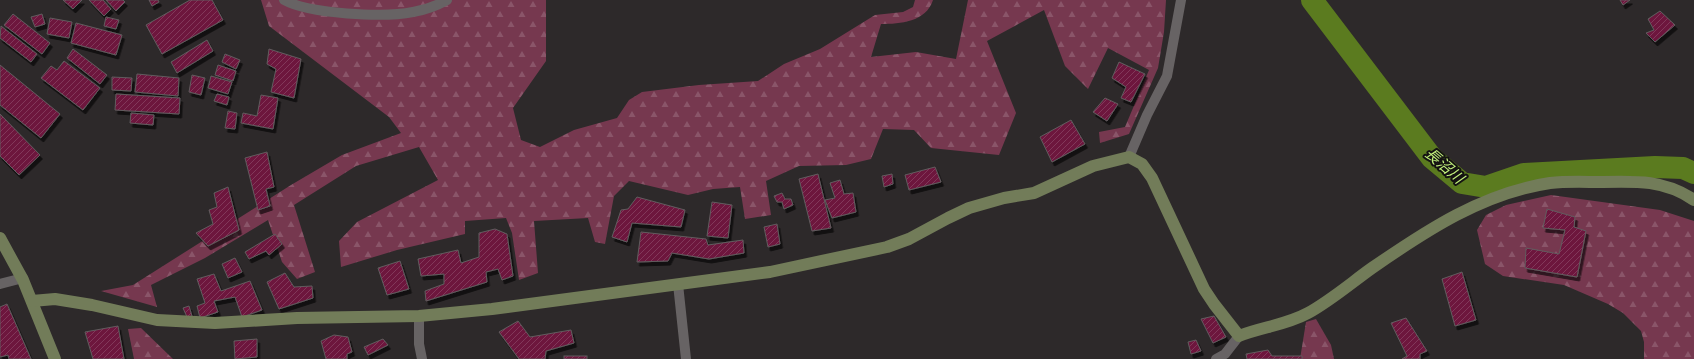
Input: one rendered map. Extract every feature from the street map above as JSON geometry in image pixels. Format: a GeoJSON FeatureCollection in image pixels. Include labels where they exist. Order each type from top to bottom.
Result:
{"type":"FeatureCollection","features":[{"type":"Feature","properties":{"kind":"street"},"geometry":{"type":"LineString","coordinates":[[284,0],[304,8],[319,11],[382,14],[412,12],[436,6],[447,0]]}},
{"type":"Feature","properties":{"kind":"street"},"geometry":{"type":"LineString","coordinates":[[1129,157],[1167,76],[1181,0]]}},
{"type":"Feature","properties":{"kind":"street"},"geometry":{"type":"LineString","coordinates":[[32,301],[55,299],[92,305],[157,320],[215,323],[297,318],[419,316],[492,309],[770,272],[887,247],[909,239],[969,208],[1004,198],[1034,193],[1093,166],[1129,157],[1142,164],[1152,178],[1204,289],[1239,336]]}},
{"type":"Feature","properties":{"kind":"street"},"geometry":{"type":"LineString","coordinates":[[1216,359],[1225,354],[1239,336],[1263,328],[1279,326],[1308,313],[1422,233],[1468,209],[1512,191],[1552,183],[1642,181],[1672,188],[1694,200]]}},
{"type":"Feature","properties":{"kind":"street"},"geometry":{"type":"LineString","coordinates":[[0,238],[23,278],[55,359]]}},
{"type":"Feature","properties":{"kind":"street"},"geometry":{"type":"LineString","coordinates":[[0,284],[23,278]]}},
{"type":"Feature","properties":{"kind":"street"},"geometry":{"type":"LineString","coordinates":[[678,284],[686,359]]}},
{"type":"Feature","properties":{"kind":"street"},"geometry":{"type":"LineString","coordinates":[[419,316],[419,344],[422,359]]}},
{"type":"Feature","properties":{"kind":"green space"},"geometry":{"type":"Polygon","coordinates":[[[261,0],[546,0],[546,61],[513,108],[521,140],[540,147],[574,130],[617,118],[629,100],[642,92],[699,85],[758,81],[784,64],[820,49],[875,15],[903,12],[913,7],[915,0],[933,0],[925,13],[912,20],[881,24],[871,57],[916,52],[956,59],[968,0],[1166,0],[1164,32],[1158,68],[1129,134],[1100,143],[1099,132],[1125,127],[1149,70],[1108,48],[1088,89],[1065,66],[1044,10],[987,41],[1016,113],[999,155],[931,148],[914,130],[883,129],[871,159],[846,165],[799,166],[766,181],[771,215],[745,219],[740,187],[713,189],[688,195],[629,181],[614,196],[605,244],[595,242],[588,218],[534,221],[538,273],[519,280],[512,233],[506,218],[465,221],[465,234],[397,250],[341,267],[339,241],[357,222],[438,180],[419,147],[356,166],[294,205],[315,272],[297,279],[282,262],[268,220],[205,258],[151,285],[157,307],[101,291],[133,285],[291,185],[342,155],[401,133],[389,117],[269,26],[261,0]]]}},
{"type":"Feature","properties":{"kind":"green space"},"geometry":{"type":"Polygon","coordinates":[[[1551,195],[1660,210],[1694,221],[1694,359],[1644,359],[1644,342],[1641,331],[1623,313],[1608,304],[1564,285],[1503,276],[1485,264],[1477,230],[1486,215],[1506,205],[1551,195]]]}},
{"type":"Feature","properties":{"kind":"green space"},"geometry":{"type":"Polygon","coordinates":[[[1316,319],[1331,345],[1334,359],[1300,359],[1306,322],[1316,319]]]}},
{"type":"Feature","properties":{"kind":"green space"},"geometry":{"type":"Polygon","coordinates":[[[141,328],[173,359],[134,359],[128,329],[141,328]]]}},
{"type":"Feature","properties":{"kind":"building"},"geometry":{"type":"Polygon","coordinates":[[[63,0],[82,0],[73,9],[63,0]]]}},
{"type":"Feature","properties":{"kind":"building"},"geometry":{"type":"Polygon","coordinates":[[[89,0],[103,0],[111,9],[104,16],[89,0]]]}},
{"type":"Feature","properties":{"kind":"building"},"geometry":{"type":"Polygon","coordinates":[[[106,0],[123,0],[125,2],[116,11],[106,0]]]}},
{"type":"Feature","properties":{"kind":"building"},"geometry":{"type":"Polygon","coordinates":[[[149,0],[158,0],[159,2],[152,6],[149,0]]]}},
{"type":"Feature","properties":{"kind":"building"},"geometry":{"type":"Polygon","coordinates":[[[190,0],[212,0],[223,20],[162,54],[146,25],[190,0]]]}},
{"type":"Feature","properties":{"kind":"building"},"geometry":{"type":"Polygon","coordinates":[[[1620,0],[1630,0],[1623,5],[1620,0]]]}},
{"type":"Feature","properties":{"kind":"building"},"geometry":{"type":"Polygon","coordinates":[[[1660,11],[1675,25],[1655,42],[1646,33],[1654,30],[1648,19],[1660,11]]]}},
{"type":"Feature","properties":{"kind":"building"},"geometry":{"type":"Polygon","coordinates":[[[13,14],[50,43],[42,54],[4,25],[13,14]]]}},
{"type":"Feature","properties":{"kind":"building"},"geometry":{"type":"Polygon","coordinates":[[[42,14],[45,24],[35,27],[31,17],[42,14]]]}},
{"type":"Feature","properties":{"kind":"building"},"geometry":{"type":"Polygon","coordinates":[[[106,17],[119,20],[116,29],[104,26],[106,17]]]}},
{"type":"Feature","properties":{"kind":"building"},"geometry":{"type":"Polygon","coordinates":[[[50,18],[72,22],[69,38],[47,34],[50,18]]]}},
{"type":"Feature","properties":{"kind":"building"},"geometry":{"type":"Polygon","coordinates":[[[76,23],[122,35],[116,55],[71,43],[76,23]]]}},
{"type":"Feature","properties":{"kind":"building"},"geometry":{"type":"Polygon","coordinates":[[[1,26],[37,54],[31,62],[0,38],[1,26]]]}},
{"type":"Feature","properties":{"kind":"building"},"geometry":{"type":"Polygon","coordinates":[[[207,40],[213,51],[177,73],[171,62],[207,40]]]}},
{"type":"Feature","properties":{"kind":"building"},"geometry":{"type":"Polygon","coordinates":[[[73,49],[107,75],[100,84],[67,58],[73,49]]]}},
{"type":"Feature","properties":{"kind":"building"},"geometry":{"type":"Polygon","coordinates":[[[269,49],[301,59],[294,98],[271,92],[276,69],[267,64],[269,49]]]}},
{"type":"Feature","properties":{"kind":"building"},"geometry":{"type":"Polygon","coordinates":[[[225,54],[240,60],[236,69],[222,62],[225,54]]]}},
{"type":"Feature","properties":{"kind":"building"},"geometry":{"type":"Polygon","coordinates":[[[64,61],[100,88],[83,110],[41,78],[51,66],[57,70],[64,61]]]}},
{"type":"Feature","properties":{"kind":"building"},"geometry":{"type":"Polygon","coordinates":[[[1119,62],[1145,74],[1131,102],[1121,98],[1126,87],[1112,78],[1119,62]]]}},
{"type":"Feature","properties":{"kind":"building"},"geometry":{"type":"Polygon","coordinates":[[[0,65],[60,114],[41,138],[0,105],[0,65]]]}},
{"type":"Feature","properties":{"kind":"building"},"geometry":{"type":"Polygon","coordinates":[[[218,65],[236,71],[233,81],[215,75],[218,65]]]}},
{"type":"Feature","properties":{"kind":"building"},"geometry":{"type":"Polygon","coordinates":[[[137,74],[179,78],[178,96],[135,92],[137,74]]]}},
{"type":"Feature","properties":{"kind":"building"},"geometry":{"type":"Polygon","coordinates":[[[192,75],[205,78],[201,95],[189,92],[192,75]]]}},
{"type":"Feature","properties":{"kind":"building"},"geometry":{"type":"Polygon","coordinates":[[[211,76],[232,82],[228,94],[208,88],[211,76]]]}},
{"type":"Feature","properties":{"kind":"building"},"geometry":{"type":"Polygon","coordinates":[[[112,77],[132,78],[131,91],[112,90],[112,77]]]}},
{"type":"Feature","properties":{"kind":"building"},"geometry":{"type":"Polygon","coordinates":[[[116,94],[180,98],[179,114],[115,110],[116,94]]]}},
{"type":"Feature","properties":{"kind":"building"},"geometry":{"type":"Polygon","coordinates":[[[217,94],[229,97],[227,105],[214,101],[217,94]]]}},
{"type":"Feature","properties":{"kind":"building"},"geometry":{"type":"Polygon","coordinates":[[[261,95],[278,98],[273,129],[241,123],[243,113],[257,116],[261,95]]]}},
{"type":"Feature","properties":{"kind":"building"},"geometry":{"type":"Polygon","coordinates":[[[1105,98],[1118,104],[1107,121],[1093,112],[1105,98]]]}},
{"type":"Feature","properties":{"kind":"building"},"geometry":{"type":"Polygon","coordinates":[[[228,111],[237,113],[235,129],[225,128],[228,111]]]}},
{"type":"Feature","properties":{"kind":"building"},"geometry":{"type":"Polygon","coordinates":[[[131,113],[154,115],[153,125],[130,123],[131,113]]]}},
{"type":"Feature","properties":{"kind":"building"},"geometry":{"type":"Polygon","coordinates":[[[0,114],[40,155],[19,175],[0,156],[0,114]]]}},
{"type":"Feature","properties":{"kind":"building"},"geometry":{"type":"Polygon","coordinates":[[[1071,120],[1085,144],[1052,162],[1040,137],[1071,120]]]}},
{"type":"Feature","properties":{"kind":"building"},"geometry":{"type":"Polygon","coordinates":[[[267,152],[274,187],[266,189],[270,206],[258,210],[245,158],[267,152]]]}},
{"type":"Feature","properties":{"kind":"building"},"geometry":{"type":"Polygon","coordinates":[[[935,167],[941,182],[909,190],[905,175],[935,167]]]}},
{"type":"Feature","properties":{"kind":"building"},"geometry":{"type":"Polygon","coordinates":[[[818,174],[831,228],[812,231],[799,179],[818,174]]]}},
{"type":"Feature","properties":{"kind":"building"},"geometry":{"type":"Polygon","coordinates":[[[892,174],[893,184],[884,187],[882,176],[892,174]]]}},
{"type":"Feature","properties":{"kind":"building"},"geometry":{"type":"Polygon","coordinates":[[[840,180],[844,194],[853,193],[856,212],[832,218],[825,200],[835,198],[830,183],[840,180]]]}},
{"type":"Feature","properties":{"kind":"building"},"geometry":{"type":"Polygon","coordinates":[[[228,187],[239,230],[208,246],[196,233],[213,224],[209,210],[217,207],[214,193],[228,187]]]}},
{"type":"Feature","properties":{"kind":"building"},"geometry":{"type":"Polygon","coordinates":[[[782,193],[785,199],[791,199],[793,205],[784,209],[782,202],[777,202],[774,196],[782,193]]]}},
{"type":"Feature","properties":{"kind":"building"},"geometry":{"type":"Polygon","coordinates":[[[637,197],[685,210],[681,227],[632,223],[627,242],[612,237],[621,210],[628,209],[637,197]]]}},
{"type":"Feature","properties":{"kind":"building"},"geometry":{"type":"Polygon","coordinates":[[[712,202],[732,205],[728,238],[707,236],[712,202]]]}},
{"type":"Feature","properties":{"kind":"building"},"geometry":{"type":"Polygon","coordinates":[[[1547,209],[1575,217],[1574,227],[1586,231],[1577,277],[1525,268],[1526,248],[1559,254],[1565,230],[1543,228],[1547,209]]]}},
{"type":"Feature","properties":{"kind":"building"},"geometry":{"type":"Polygon","coordinates":[[[777,224],[780,244],[768,247],[764,227],[777,224]]]}},
{"type":"Feature","properties":{"kind":"building"},"geometry":{"type":"Polygon","coordinates":[[[495,229],[507,234],[513,276],[502,280],[498,269],[486,272],[487,282],[426,301],[425,291],[444,284],[444,274],[421,276],[418,259],[458,250],[461,263],[479,257],[479,233],[495,229]]]}},
{"type":"Feature","properties":{"kind":"building"},"geometry":{"type":"Polygon","coordinates":[[[641,232],[706,239],[708,245],[743,240],[744,253],[709,259],[672,253],[668,261],[637,262],[641,232]]]}},
{"type":"Feature","properties":{"kind":"building"},"geometry":{"type":"Polygon","coordinates":[[[275,234],[282,244],[269,255],[266,251],[249,259],[245,252],[275,234]]]}},
{"type":"Feature","properties":{"kind":"building"},"geometry":{"type":"Polygon","coordinates":[[[235,258],[242,272],[228,278],[222,264],[235,258]]]}},
{"type":"Feature","properties":{"kind":"building"},"geometry":{"type":"Polygon","coordinates":[[[400,261],[409,289],[387,295],[378,268],[400,261]]]}},
{"type":"Feature","properties":{"kind":"building"},"geometry":{"type":"Polygon","coordinates":[[[1462,272],[1476,320],[1455,326],[1442,279],[1462,272]]]}},
{"type":"Feature","properties":{"kind":"building"},"geometry":{"type":"Polygon","coordinates":[[[285,273],[294,287],[312,286],[313,298],[279,309],[267,282],[285,273]]]}},
{"type":"Feature","properties":{"kind":"building"},"geometry":{"type":"Polygon","coordinates":[[[214,274],[221,291],[250,281],[262,310],[242,317],[235,297],[214,301],[218,312],[200,318],[197,306],[205,303],[197,279],[214,274]]]}},
{"type":"Feature","properties":{"kind":"building"},"geometry":{"type":"Polygon","coordinates":[[[7,304],[31,359],[9,359],[8,355],[0,357],[0,307],[7,304]]]}},
{"type":"Feature","properties":{"kind":"building"},"geometry":{"type":"Polygon","coordinates":[[[189,306],[192,316],[187,317],[183,308],[189,306]]]}},
{"type":"Feature","properties":{"kind":"building"},"geometry":{"type":"Polygon","coordinates":[[[1214,316],[1226,337],[1213,343],[1201,319],[1214,316]]]}},
{"type":"Feature","properties":{"kind":"building"},"geometry":{"type":"Polygon","coordinates":[[[1406,318],[1427,351],[1420,354],[1420,359],[1402,359],[1407,356],[1391,323],[1406,318]]]}},
{"type":"Feature","properties":{"kind":"building"},"geometry":{"type":"Polygon","coordinates":[[[518,321],[530,337],[571,330],[574,343],[546,351],[545,359],[519,359],[499,332],[518,321]]]}},
{"type":"Feature","properties":{"kind":"building"},"geometry":{"type":"Polygon","coordinates":[[[118,326],[124,359],[93,359],[85,332],[118,326]]]}},
{"type":"Feature","properties":{"kind":"building"},"geometry":{"type":"Polygon","coordinates":[[[334,335],[348,337],[352,352],[347,354],[347,359],[326,359],[321,341],[334,335]]]}},
{"type":"Feature","properties":{"kind":"building"},"geometry":{"type":"Polygon","coordinates":[[[257,339],[257,357],[235,359],[234,341],[257,339]]]}},
{"type":"Feature","properties":{"kind":"building"},"geometry":{"type":"Polygon","coordinates":[[[383,339],[388,345],[368,355],[364,347],[383,339]]]}},
{"type":"Feature","properties":{"kind":"building"},"geometry":{"type":"Polygon","coordinates":[[[1196,340],[1201,351],[1191,354],[1188,342],[1196,340]]]}},
{"type":"Feature","properties":{"kind":"building"},"geometry":{"type":"Polygon","coordinates":[[[1268,350],[1272,356],[1302,356],[1302,359],[1247,359],[1246,354],[1268,350]]]}},
{"type":"Feature","properties":{"kind":"building"},"geometry":{"type":"Polygon","coordinates":[[[564,356],[587,356],[587,359],[564,359],[564,356]]]}},
{"type":"Feature","properties":{"kind":"waterway","name":"長沼川"},"geometry":{"type":"LineString","coordinates":[[1312,0],[1432,158],[1462,183],[1486,187],[1524,174],[1655,167],[1683,168],[1694,173]]}}]}
